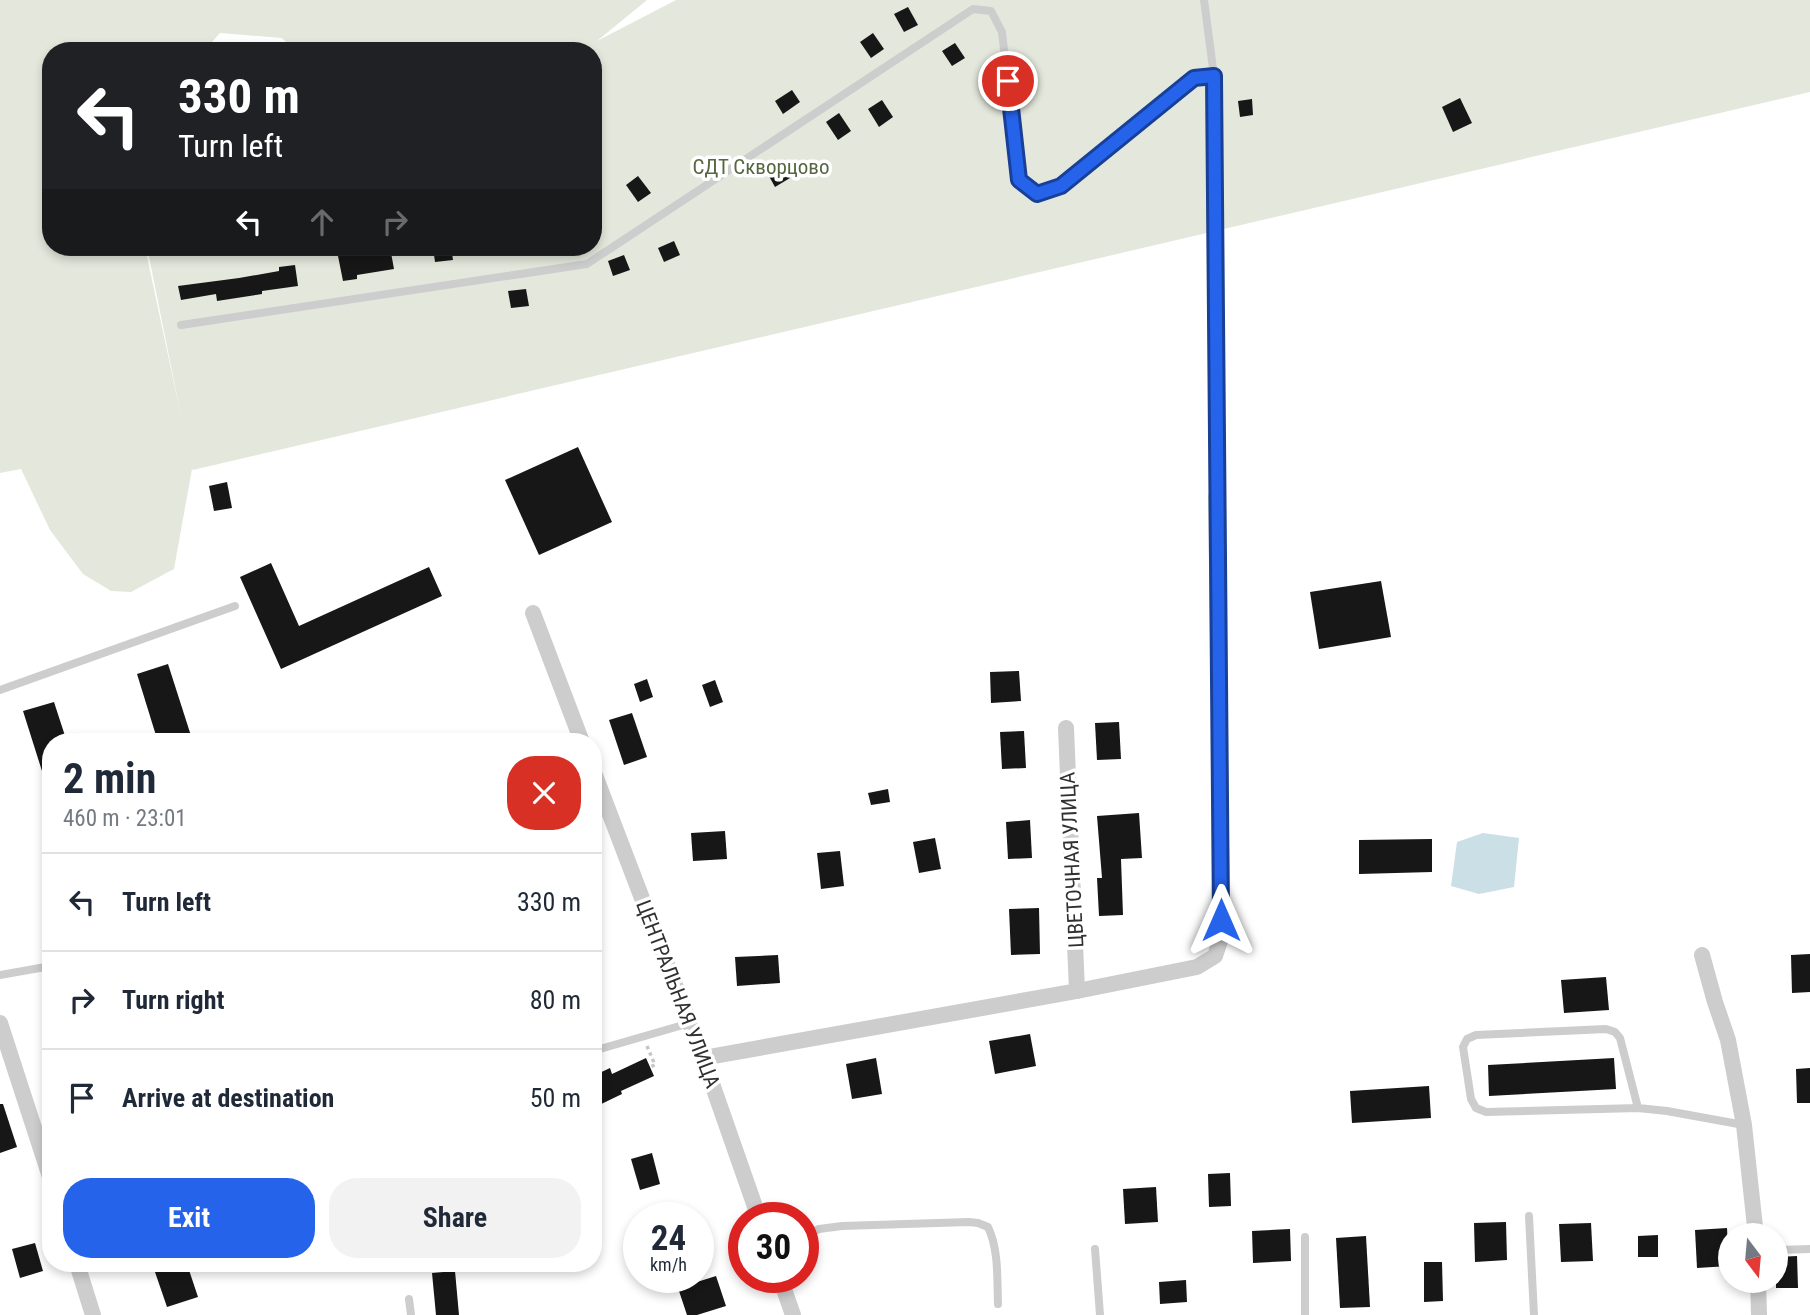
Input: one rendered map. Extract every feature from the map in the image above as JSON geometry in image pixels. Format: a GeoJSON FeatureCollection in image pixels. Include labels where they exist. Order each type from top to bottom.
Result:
{"type":"FeatureCollection","features":[{"type":"Feature","properties":{"kind":"street"},"geometry":{"type":"LineString","coordinates":[[703,1058],[1077,991],[1197,967],[1215,956],[1221,938],[1222,902],[1216,497]]}},
{"type":"Feature","properties":{"kind":"street"},"geometry":{"type":"LineString","coordinates":[[533,613],[579,733]]}},
{"type":"Feature","properties":{"kind":"street","name":"ЦВЕТОЧНАЯ УЛИЦА"},"geometry":{"type":"LineString","coordinates":[[1066,728],[1077,991]]}},
{"type":"Feature","properties":{"kind":"street","name":"ЦЕНТРАЛЬНАЯ УЛИЦА"},"geometry":{"type":"LineString","coordinates":[[602,810],[690,1023],[753,1202]]}},
{"type":"Feature","properties":{"kind":"street"},"geometry":{"type":"LineString","coordinates":[[1702,955],[1728,1040],[1744,1125],[1755,1223]]}},
{"type":"Feature","properties":{"kind":"street"},"geometry":{"type":"LineString","coordinates":[[0,1023],[42,1153]]}},
{"type":"Feature","properties":{"kind":"street"},"geometry":{"type":"LineString","coordinates":[[80,1272],[93,1315]]}},
{"type":"Feature","properties":{"kind":"street"},"geometry":{"type":"LineString","coordinates":[[785,1293],[793,1315]]}},
{"type":"Feature","properties":{"kind":"street"},"geometry":{"type":"LineString","coordinates":[[1758,1293],[1759,1315]]}},
{"type":"Feature","properties":{"kind":"lane"},"geometry":{"type":"LineString","coordinates":[[1205,0],[1214,76],[1216,497]]}},
{"type":"Feature","properties":{"kind":"lane"},"geometry":{"type":"LineString","coordinates":[[602,254],[973,9],[990,11],[1002,32],[1019,180],[1037,194],[1061,186],[1194,78],[1214,76]]}},
{"type":"Feature","properties":{"kind":"lane"},"geometry":{"type":"LineString","coordinates":[[181,325],[587,264],[599,256]]}},
{"type":"Feature","properties":{"kind":"lane"},"geometry":{"type":"LineString","coordinates":[[0,690],[235,606]]}},
{"type":"Feature","properties":{"kind":"lane"},"geometry":{"type":"LineString","coordinates":[[0,975],[42,968]]}},
{"type":"Feature","properties":{"kind":"lane"},"geometry":{"type":"LineString","coordinates":[[602,1048],[690,1023]]}},
{"type":"Feature","properties":{"kind":"lane"},"geometry":{"type":"LineString","coordinates":[[1638,1108],[1620,1038],[1615,1032],[1606,1029],[1476,1035],[1467,1039],[1463,1047],[1471,1099],[1476,1108],[1486,1112],[1638,1108],[1744,1125]]}},
{"type":"Feature","properties":{"kind":"lane"},"geometry":{"type":"LineString","coordinates":[[1529,1216],[1534,1315]]}},
{"type":"Feature","properties":{"kind":"lane"},"geometry":{"type":"LineString","coordinates":[[819,1229],[969,1222],[988,1227],[995,1249],[998,1304]]}},
{"type":"Feature","properties":{"kind":"lane"},"geometry":{"type":"LineString","coordinates":[[1305,1237],[1305,1315]]}},
{"type":"Feature","properties":{"kind":"lane"},"geometry":{"type":"LineString","coordinates":[[1095,1249],[1100,1315]]}},
{"type":"Feature","properties":{"kind":"lane"},"geometry":{"type":"LineString","coordinates":[[1788,1251],[1810,1250]]}},
{"type":"Feature","properties":{"kind":"lane"},"geometry":{"type":"LineString","coordinates":[[409,1298],[411,1315]]}},
{"type":"Feature","properties":{"kind":"path"},"geometry":{"type":"LineString","coordinates":[[644,1036],[655,1065],[650,1067]]}},
{"type":"Feature","properties":{"kind":"green space","name":"СДТ Скворцово"},"geometry":{"type":"Polygon","coordinates":[[[0,0],[647,0],[597,41],[676,0],[1810,0],[1810,92],[192,469],[174,569],[131,592],[111,591],[83,574],[50,530],[21,469],[0,473],[0,0]]]}},
{"type":"Feature","properties":{"kind":"shaded area"},"geometry":{"type":"Polygon","coordinates":[[[1483,833],[1519,838],[1514,887],[1479,894],[1451,886],[1457,842],[1483,833]]]}},
{"type":"Feature","properties":{"kind":"building"},"geometry":{"type":"Polygon","coordinates":[[[908,7],[918,25],[904,32],[894,14],[908,7]]]}},
{"type":"Feature","properties":{"kind":"building"},"geometry":{"type":"Polygon","coordinates":[[[873,33],[884,49],[871,58],[860,42],[873,33]]]}},
{"type":"Feature","properties":{"kind":"building"},"geometry":{"type":"Polygon","coordinates":[[[955,43],[965,58],[952,66],[942,51],[955,43]]]}},
{"type":"Feature","properties":{"kind":"building"},"geometry":{"type":"Polygon","coordinates":[[[792,90],[800,102],[783,114],[775,101],[792,90]]]}},
{"type":"Feature","properties":{"kind":"building"},"geometry":{"type":"Polygon","coordinates":[[[1460,98],[1472,123],[1453,132],[1442,107],[1460,98]]]}},
{"type":"Feature","properties":{"kind":"building"},"geometry":{"type":"Polygon","coordinates":[[[1252,99],[1253,115],[1240,117],[1238,101],[1252,99]]]}},
{"type":"Feature","properties":{"kind":"building"},"geometry":{"type":"Polygon","coordinates":[[[882,100],[893,117],[879,127],[868,109],[882,100]]]}},
{"type":"Feature","properties":{"kind":"building"},"geometry":{"type":"Polygon","coordinates":[[[839,113],[851,131],[838,140],[826,122],[839,113]]]}},
{"type":"Feature","properties":{"kind":"building"},"geometry":{"type":"Polygon","coordinates":[[[779,161],[790,178],[775,187],[765,169],[779,161]]]}},
{"type":"Feature","properties":{"kind":"building"},"geometry":{"type":"Polygon","coordinates":[[[638,176],[651,193],[638,202],[626,185],[638,176]]]}},
{"type":"Feature","properties":{"kind":"building"},"geometry":{"type":"Polygon","coordinates":[[[674,241],[680,255],[664,262],[658,248],[674,241]]]}},
{"type":"Feature","properties":{"kind":"building"},"geometry":{"type":"Polygon","coordinates":[[[624,255],[630,270],[613,276],[608,261],[624,255]]]}},
{"type":"Feature","properties":{"kind":"building"},"geometry":{"type":"Polygon","coordinates":[[[338,256],[392,256],[394,269],[357,275],[357,279],[343,281],[338,256]]]}},
{"type":"Feature","properties":{"kind":"building"},"geometry":{"type":"Polygon","coordinates":[[[434,256],[452,256],[453,260],[435,262],[434,256]]]}},
{"type":"Feature","properties":{"kind":"building"},"geometry":{"type":"Polygon","coordinates":[[[295,265],[298,286],[217,301],[216,294],[181,300],[178,286],[279,271],[279,267],[295,265]]]}},
{"type":"Feature","properties":{"kind":"building"},"geometry":{"type":"Polygon","coordinates":[[[526,289],[529,306],[511,308],[508,291],[526,289]]]}},
{"type":"Feature","properties":{"kind":"building"},"geometry":{"type":"Polygon","coordinates":[[[578,447],[612,522],[539,555],[505,480],[578,447]]]}},
{"type":"Feature","properties":{"kind":"building"},"geometry":{"type":"Polygon","coordinates":[[[227,482],[232,508],[214,511],[209,486],[227,482]]]}},
{"type":"Feature","properties":{"kind":"building"},"geometry":{"type":"Polygon","coordinates":[[[271,563],[299,626],[429,567],[442,596],[281,669],[240,577],[271,563]]]}},
{"type":"Feature","properties":{"kind":"building"},"geometry":{"type":"Polygon","coordinates":[[[1381,581],[1391,637],[1319,649],[1310,592],[1381,581]]]}},
{"type":"Feature","properties":{"kind":"building"},"geometry":{"type":"Polygon","coordinates":[[[168,664],[190,733],[155,733],[137,674],[168,664]]]}},
{"type":"Feature","properties":{"kind":"building"},"geometry":{"type":"Polygon","coordinates":[[[1019,671],[1021,701],[991,703],[990,672],[1019,671]]]}},
{"type":"Feature","properties":{"kind":"building"},"geometry":{"type":"Polygon","coordinates":[[[647,679],[653,697],[640,702],[634,684],[647,679]]]}},
{"type":"Feature","properties":{"kind":"building"},"geometry":{"type":"Polygon","coordinates":[[[715,680],[723,702],[710,707],[702,685],[715,680]]]}},
{"type":"Feature","properties":{"kind":"building"},"geometry":{"type":"Polygon","coordinates":[[[54,702],[64,733],[42,733],[42,771],[23,711],[54,702]]]}},
{"type":"Feature","properties":{"kind":"building"},"geometry":{"type":"Polygon","coordinates":[[[632,713],[647,757],[624,765],[609,720],[632,713]]]}},
{"type":"Feature","properties":{"kind":"building"},"geometry":{"type":"Polygon","coordinates":[[[1119,722],[1121,759],[1097,760],[1095,723],[1119,722]]]}},
{"type":"Feature","properties":{"kind":"building"},"geometry":{"type":"Polygon","coordinates":[[[1024,731],[1026,768],[1002,769],[1000,732],[1024,731]]]}},
{"type":"Feature","properties":{"kind":"building"},"geometry":{"type":"Polygon","coordinates":[[[888,789],[890,802],[871,805],[868,793],[888,789]]]}},
{"type":"Feature","properties":{"kind":"building"},"geometry":{"type":"Polygon","coordinates":[[[1139,813],[1142,858],[1121,859],[1123,915],[1099,916],[1097,878],[1102,878],[1097,816],[1139,813]]]}},
{"type":"Feature","properties":{"kind":"building"},"geometry":{"type":"Polygon","coordinates":[[[1030,820],[1032,858],[1008,859],[1006,822],[1030,820]]]}},
{"type":"Feature","properties":{"kind":"building"},"geometry":{"type":"Polygon","coordinates":[[[725,831],[727,859],[693,861],[691,833],[725,831]]]}},
{"type":"Feature","properties":{"kind":"building"},"geometry":{"type":"Polygon","coordinates":[[[935,838],[941,869],[919,873],[913,842],[935,838]]]}},
{"type":"Feature","properties":{"kind":"building"},"geometry":{"type":"Polygon","coordinates":[[[1432,839],[1432,872],[1359,874],[1359,840],[1432,839]]]}},
{"type":"Feature","properties":{"kind":"building"},"geometry":{"type":"Polygon","coordinates":[[[840,851],[844,886],[821,889],[817,853],[840,851]]]}},
{"type":"Feature","properties":{"kind":"building"},"geometry":{"type":"Polygon","coordinates":[[[1039,908],[1040,954],[1011,955],[1009,909],[1039,908]]]}},
{"type":"Feature","properties":{"kind":"building"},"geometry":{"type":"Polygon","coordinates":[[[1810,954],[1810,992],[1792,993],[1791,955],[1810,954]]]}},
{"type":"Feature","properties":{"kind":"building"},"geometry":{"type":"Polygon","coordinates":[[[778,955],[780,983],[737,986],[735,957],[778,955]]]}},
{"type":"Feature","properties":{"kind":"building"},"geometry":{"type":"Polygon","coordinates":[[[1606,977],[1609,1010],[1564,1013],[1561,980],[1606,977]]]}},
{"type":"Feature","properties":{"kind":"building"},"geometry":{"type":"Polygon","coordinates":[[[1030,1034],[1036,1066],[995,1074],[989,1041],[1030,1034]]]}},
{"type":"Feature","properties":{"kind":"building"},"geometry":{"type":"Polygon","coordinates":[[[646,1058],[654,1076],[621,1091],[622,1094],[602,1104],[602,1072],[610,1068],[612,1074],[646,1058]]]}},
{"type":"Feature","properties":{"kind":"building"},"geometry":{"type":"Polygon","coordinates":[[[876,1058],[882,1094],[852,1099],[846,1064],[876,1058]]]}},
{"type":"Feature","properties":{"kind":"building"},"geometry":{"type":"Polygon","coordinates":[[[1614,1058],[1616,1089],[1489,1096],[1488,1065],[1614,1058]]]}},
{"type":"Feature","properties":{"kind":"building"},"geometry":{"type":"Polygon","coordinates":[[[1810,1068],[1810,1103],[1797,1103],[1796,1069],[1810,1068]]]}},
{"type":"Feature","properties":{"kind":"building"},"geometry":{"type":"Polygon","coordinates":[[[1429,1086],[1431,1118],[1352,1123],[1350,1091],[1429,1086]]]}},
{"type":"Feature","properties":{"kind":"building"},"geometry":{"type":"Polygon","coordinates":[[[0,1104],[3,1104],[17,1147],[0,1153],[0,1104]]]}},
{"type":"Feature","properties":{"kind":"building"},"geometry":{"type":"Polygon","coordinates":[[[652,1153],[660,1184],[640,1190],[631,1159],[652,1153]]]}},
{"type":"Feature","properties":{"kind":"building"},"geometry":{"type":"Polygon","coordinates":[[[1230,1173],[1231,1206],[1209,1207],[1208,1174],[1230,1173]]]}},
{"type":"Feature","properties":{"kind":"building"},"geometry":{"type":"Polygon","coordinates":[[[1156,1187],[1158,1222],[1125,1224],[1123,1189],[1156,1187]]]}},
{"type":"Feature","properties":{"kind":"building"},"geometry":{"type":"Polygon","coordinates":[[[1506,1222],[1507,1260],[1475,1262],[1474,1223],[1506,1222]]]}},
{"type":"Feature","properties":{"kind":"building"},"geometry":{"type":"Polygon","coordinates":[[[1591,1223],[1593,1261],[1561,1262],[1559,1224],[1591,1223]]]}},
{"type":"Feature","properties":{"kind":"building"},"geometry":{"type":"Polygon","coordinates":[[[1290,1229],[1291,1261],[1253,1263],[1252,1231],[1290,1229]]]}},
{"type":"Feature","properties":{"kind":"building"},"geometry":{"type":"Polygon","coordinates":[[[1718,1229],[1718,1267],[1697,1268],[1695,1230],[1718,1229]]]}},
{"type":"Feature","properties":{"kind":"building"},"geometry":{"type":"Polygon","coordinates":[[[1658,1235],[1658,1257],[1638,1257],[1638,1236],[1658,1235]]]}},
{"type":"Feature","properties":{"kind":"building"},"geometry":{"type":"Polygon","coordinates":[[[1366,1236],[1370,1307],[1340,1308],[1336,1238],[1366,1236]]]}},
{"type":"Feature","properties":{"kind":"building"},"geometry":{"type":"Polygon","coordinates":[[[35,1243],[42,1271],[20,1278],[12,1249],[35,1243]]]}},
{"type":"Feature","properties":{"kind":"building"},"geometry":{"type":"Polygon","coordinates":[[[1788,1256],[1797,1256],[1798,1288],[1788,1288],[1788,1256]]]}},
{"type":"Feature","properties":{"kind":"building"},"geometry":{"type":"Polygon","coordinates":[[[1424,1262],[1442,1262],[1443,1301],[1424,1302],[1424,1262]]]}},
{"type":"Feature","properties":{"kind":"building"},"geometry":{"type":"Polygon","coordinates":[[[155,1272],[190,1272],[198,1297],[167,1307],[155,1272]]]}},
{"type":"Feature","properties":{"kind":"building"},"geometry":{"type":"Polygon","coordinates":[[[455,1272],[459,1315],[436,1315],[432,1273],[455,1272]]]}},
{"type":"Feature","properties":{"kind":"building"},"geometry":{"type":"Polygon","coordinates":[[[714,1277],[726,1306],[697,1315],[687,1315],[680,1293],[714,1293],[714,1277]]]}},
{"type":"Feature","properties":{"kind":"building"},"geometry":{"type":"Polygon","coordinates":[[[1186,1280],[1187,1302],[1160,1304],[1159,1282],[1186,1280]]]}},
{"type":"Feature","properties":{"kind":"route"},"geometry":{"type":"LineString","coordinates":[[1008,81],[1019,180],[1037,194],[1061,186],[1194,78],[1214,76],[1221,920]]}}]}
